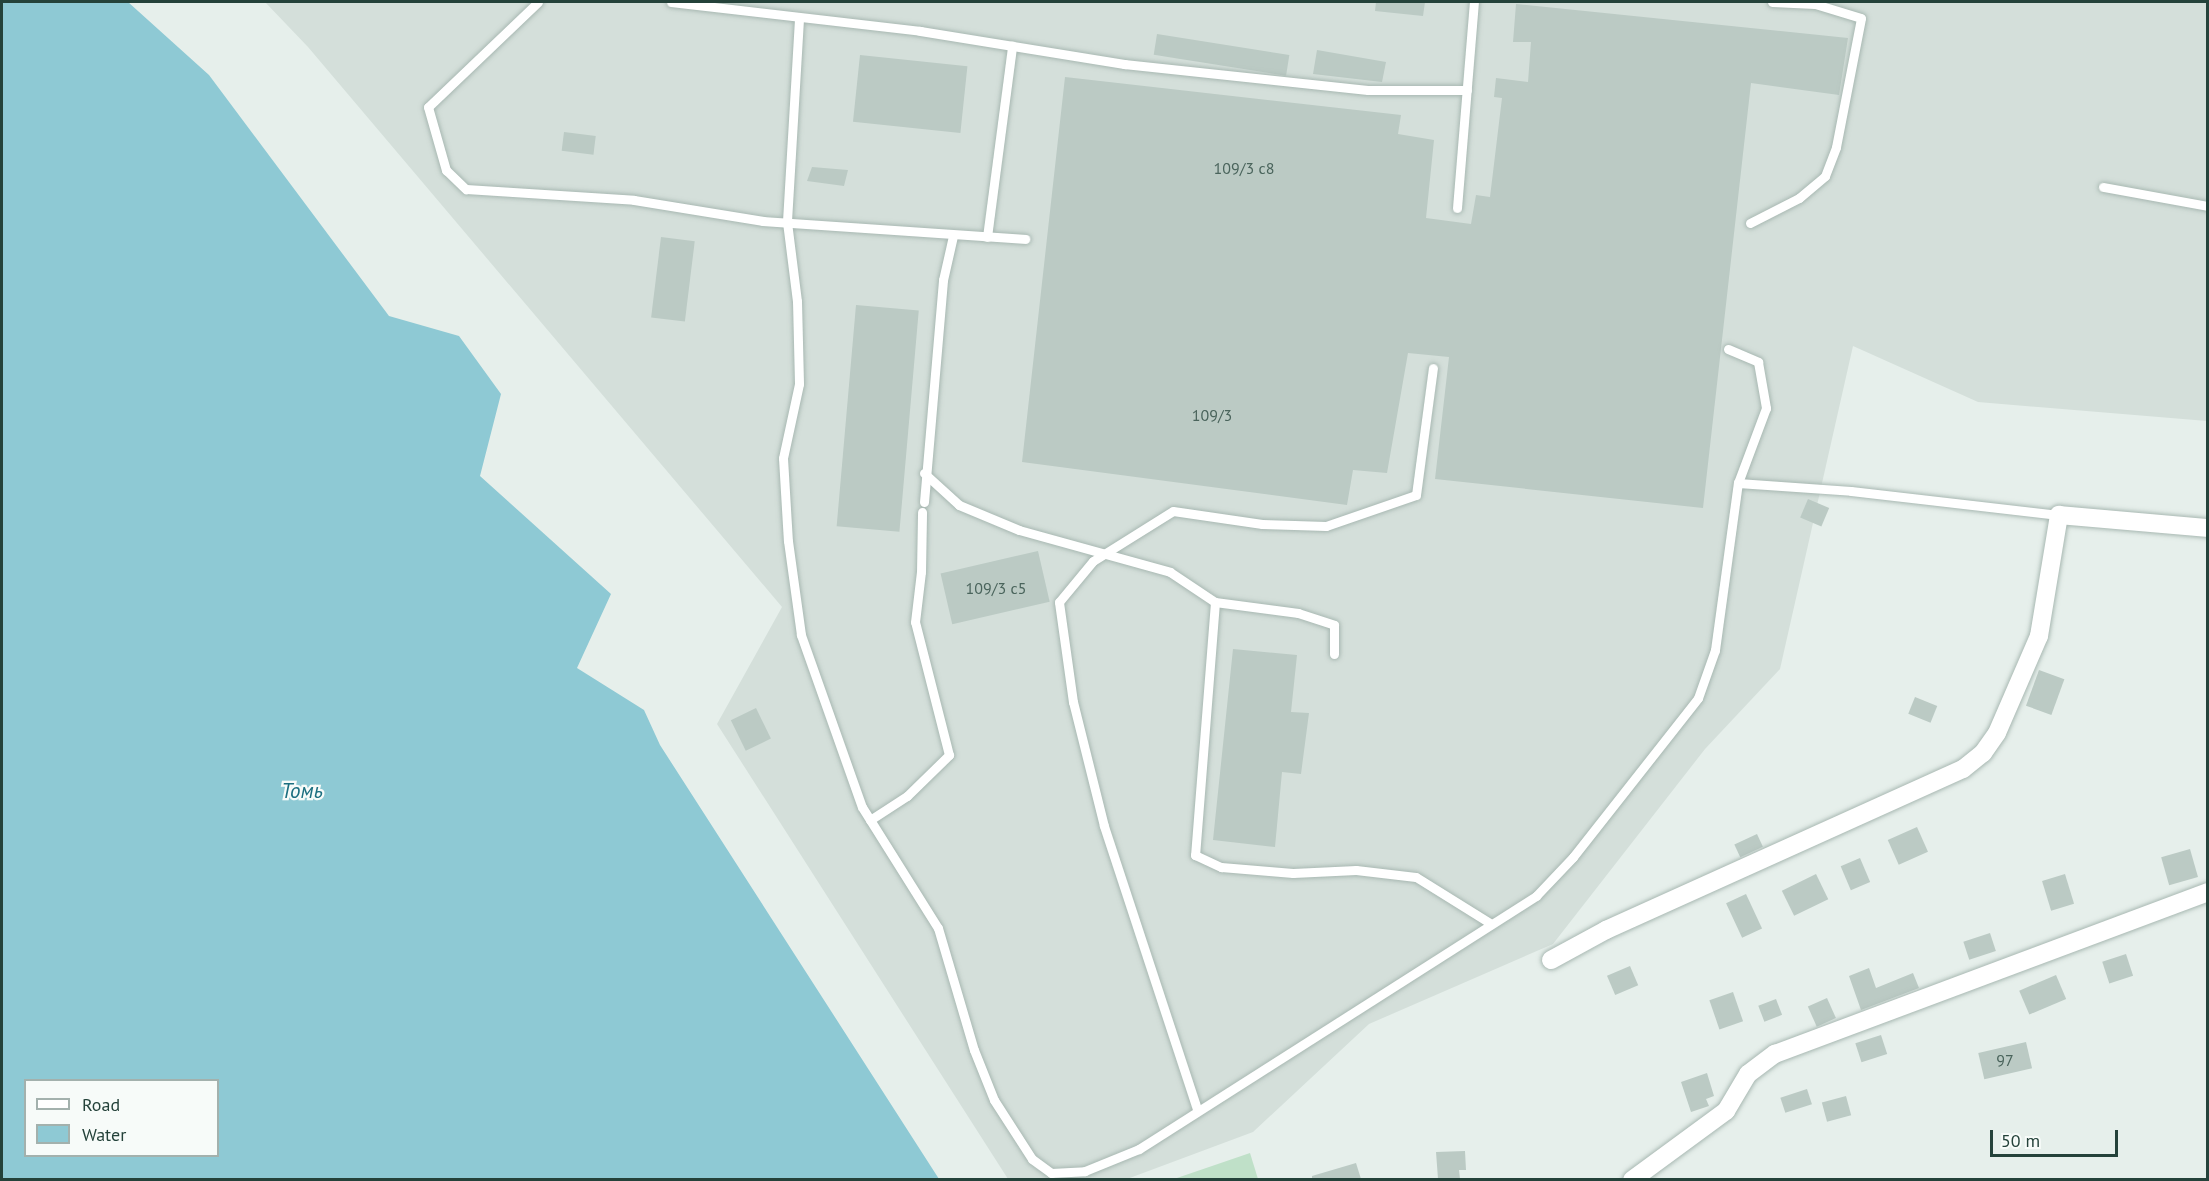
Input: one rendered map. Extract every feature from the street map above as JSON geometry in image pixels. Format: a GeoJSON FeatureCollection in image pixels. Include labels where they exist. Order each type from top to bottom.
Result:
{"type":"FeatureCollection","features":[{"type":"Feature","properties":{"kind":"street"},"geometry":{"type":"LineString","coordinates":[[1551,960],[1606,930],[1963,769],[1983,753],[1997,733],[2039,636],[2059,514],[2208,528]]}},
{"type":"Feature","properties":{"kind":"street"},"geometry":{"type":"LineString","coordinates":[[1632,1179],[1726,1111],[1748,1074],[1774,1054],[2208,892]]}},
{"type":"Feature","properties":{"kind":"lane"},"geometry":{"type":"LineString","coordinates":[[538,2],[428,107],[446,170],[466,189],[634,200],[787,222],[953,236],[1025,239]]}},
{"type":"Feature","properties":{"kind":"lane"},"geometry":{"type":"LineString","coordinates":[[671,2],[920,32],[1124,64],[1368,90],[1467,90]]}},
{"type":"Feature","properties":{"kind":"lane"},"geometry":{"type":"LineString","coordinates":[[1457,208],[1474,2]]}},
{"type":"Feature","properties":{"kind":"lane"},"geometry":{"type":"LineString","coordinates":[[1750,223],[1799,198],[1826,176],[1836,147],[1861,18],[1815,3],[1772,2]]}},
{"type":"Feature","properties":{"kind":"lane"},"geometry":{"type":"LineString","coordinates":[[799,19],[787,222],[797,301],[799,384],[783,458],[788,541],[799,623],[821,694],[870,820],[938,928],[974,1050],[994,1100],[1032,1159],[1052,1173],[1085,1171],[1139,1149],[1197,1109],[1536,896],[1573,857],[1698,698],[1715,650],[1738,483],[1766,408],[1758,362],[1728,349]]}},
{"type":"Feature","properties":{"kind":"lane"},"geometry":{"type":"LineString","coordinates":[[987,237],[1012,46]]}},
{"type":"Feature","properties":{"kind":"lane"},"geometry":{"type":"LineString","coordinates":[[2103,188],[2208,206]]}},
{"type":"Feature","properties":{"kind":"lane"},"geometry":{"type":"LineString","coordinates":[[870,820],[907,796],[949,755],[915,622],[921,572],[924,473],[944,280],[953,236]]}},
{"type":"Feature","properties":{"kind":"lane"},"geometry":{"type":"LineString","coordinates":[[1197,1109],[1104,826],[1073,702],[1059,602],[1093,561],[1173,511],[1262,524],[1326,526],[1416,495],[1433,368]]}},
{"type":"Feature","properties":{"kind":"lane"},"geometry":{"type":"LineString","coordinates":[[924,473],[959,505],[1019,530],[1170,572],[1215,602],[1298,613],[1334,625],[1334,654]]}},
{"type":"Feature","properties":{"kind":"lane"},"geometry":{"type":"LineString","coordinates":[[1738,483],[1851,491],[2059,514]]}},
{"type":"Feature","properties":{"kind":"lane"},"geometry":{"type":"LineString","coordinates":[[1215,602],[1195,855],[1221,867],[1293,873],[1356,870],[1416,877],[1490,923]]}},
{"type":"Feature","properties":{"kind":"shaded area"},"geometry":{"type":"Polygon","coordinates":[[[265,2],[2207,2],[2207,421],[1978,402],[1853,346],[1780,669],[1705,749],[1553,944],[1369,1024],[1253,1132],[1127,1179],[1008,1179],[717,724],[782,607],[308,47],[265,2]]]}},
{"type":"Feature","properties":{"kind":"green space"},"geometry":{"type":"Polygon","coordinates":[[[1250,1153],[1258,1179],[1174,1179],[1250,1153]]]}},
{"type":"Feature","properties":{"kind":"water","name":"Томь"},"geometry":{"type":"Polygon","coordinates":[[[2,2],[128,2],[209,75],[389,316],[459,336],[501,394],[480,476],[611,594],[577,668],[644,710],[660,745],[939,1179],[2,1179],[2,2]]]}},
{"type":"Feature","properties":{"kind":"building"},"geometry":{"type":"Polygon","coordinates":[[[1376,2],[1425,2],[1423,16],[1375,11],[1376,2]]]}},
{"type":"Feature","properties":{"kind":"building"},"geometry":{"type":"Polygon","coordinates":[[[1516,4],[1848,38],[1839,95],[1751,83],[1703,508],[1435,479],[1449,357],[1408,353],[1387,473],[1353,470],[1347,505],[1022,462],[1065,77],[1401,115],[1398,134],[1434,140],[1426,218],[1471,224],[1476,195],[1490,197],[1502,98],[1494,97],[1496,78],[1528,82],[1531,42],[1513,42],[1516,4]]]}},
{"type":"Feature","properties":{"kind":"building"},"geometry":{"type":"Polygon","coordinates":[[[1157,34],[1289,55],[1286,76],[1154,55],[1157,34]]]}},
{"type":"Feature","properties":{"kind":"building"},"geometry":{"type":"Polygon","coordinates":[[[1317,50],[1386,62],[1382,82],[1313,74],[1317,50]]]}},
{"type":"Feature","properties":{"kind":"building"},"geometry":{"type":"Polygon","coordinates":[[[860,55],[967,66],[960,133],[853,122],[860,55]]]}},
{"type":"Feature","properties":{"kind":"building"},"geometry":{"type":"Polygon","coordinates":[[[564,132],[596,136],[593,155],[562,151],[564,132]]]}},
{"type":"Feature","properties":{"kind":"building"},"geometry":{"type":"Polygon","coordinates":[[[812,167],[848,170],[844,186],[807,181],[812,167]]]}},
{"type":"Feature","properties":{"kind":"building"},"geometry":{"type":"Polygon","coordinates":[[[661,237],[695,241],[685,322],[651,317],[661,237]]]}},
{"type":"Feature","properties":{"kind":"building"},"geometry":{"type":"Polygon","coordinates":[[[856,305],[919,310],[899,532],[837,526],[856,305]]]}},
{"type":"Feature","properties":{"kind":"building"},"geometry":{"type":"Polygon","coordinates":[[[1808,499],[1829,508],[1821,526],[1800,517],[1808,499]]]}},
{"type":"Feature","properties":{"kind":"building"},"geometry":{"type":"Polygon","coordinates":[[[1038,551],[1050,602],[952,624],[941,573],[1038,551]]]}},
{"type":"Feature","properties":{"kind":"building"},"geometry":{"type":"Polygon","coordinates":[[[1233,649],[1297,655],[1291,712],[1309,713],[1301,774],[1282,772],[1275,847],[1213,840],[1233,649]]]}},
{"type":"Feature","properties":{"kind":"building"},"geometry":{"type":"Polygon","coordinates":[[[2039,670],[2064,679],[2051,715],[2026,706],[2039,670]]]}},
{"type":"Feature","properties":{"kind":"building"},"geometry":{"type":"Polygon","coordinates":[[[1915,697],[1937,706],[1931,723],[1908,714],[1915,697]]]}},
{"type":"Feature","properties":{"kind":"building"},"geometry":{"type":"Polygon","coordinates":[[[756,708],[771,739],[746,751],[731,720],[756,708]]]}},
{"type":"Feature","properties":{"kind":"building"},"geometry":{"type":"Polygon","coordinates":[[[1917,827],[1928,852],[1899,865],[1888,840],[1917,827]]]}},
{"type":"Feature","properties":{"kind":"building"},"geometry":{"type":"Polygon","coordinates":[[[1757,834],[1763,847],[1740,857],[1734,845],[1757,834]]]}},
{"type":"Feature","properties":{"kind":"building"},"geometry":{"type":"Polygon","coordinates":[[[2190,849],[2198,877],[2169,885],[2161,857],[2190,849]]]}},
{"type":"Feature","properties":{"kind":"building"},"geometry":{"type":"Polygon","coordinates":[[[1860,858],[1870,882],[1851,890],[1841,866],[1860,858]]]}},
{"type":"Feature","properties":{"kind":"building"},"geometry":{"type":"Polygon","coordinates":[[[1816,874],[1828,899],[1794,916],[1782,891],[1816,874]]]}},
{"type":"Feature","properties":{"kind":"building"},"geometry":{"type":"Polygon","coordinates":[[[2065,874],[2074,904],[2051,911],[2042,881],[2065,874]]]}},
{"type":"Feature","properties":{"kind":"building"},"geometry":{"type":"Polygon","coordinates":[[[1746,894],[1762,928],[1742,938],[1726,903],[1746,894]]]}},
{"type":"Feature","properties":{"kind":"building"},"geometry":{"type":"Polygon","coordinates":[[[1990,933],[1996,951],[1969,960],[1963,942],[1990,933]]]}},
{"type":"Feature","properties":{"kind":"building"},"geometry":{"type":"Polygon","coordinates":[[[2126,954],[2133,976],[2109,984],[2102,962],[2126,954]]]}},
{"type":"Feature","properties":{"kind":"building"},"geometry":{"type":"Polygon","coordinates":[[[1630,966],[1638,985],[1615,995],[1607,976],[1630,966]]]}},
{"type":"Feature","properties":{"kind":"building"},"geometry":{"type":"Polygon","coordinates":[[[1869,968],[1876,988],[1913,973],[1919,988],[1861,1010],[1849,976],[1869,968]]]}},
{"type":"Feature","properties":{"kind":"building"},"geometry":{"type":"Polygon","coordinates":[[[2056,975],[2066,999],[2029,1015],[2019,991],[2056,975]]]}},
{"type":"Feature","properties":{"kind":"building"},"geometry":{"type":"Polygon","coordinates":[[[1733,992],[1743,1021],[1719,1029],[1709,1000],[1733,992]]]}},
{"type":"Feature","properties":{"kind":"building"},"geometry":{"type":"Polygon","coordinates":[[[1827,998],[1836,1018],[1817,1027],[1808,1007],[1827,998]]]}},
{"type":"Feature","properties":{"kind":"building"},"geometry":{"type":"Polygon","coordinates":[[[1776,999],[1782,1015],[1764,1022],[1758,1006],[1776,999]]]}},
{"type":"Feature","properties":{"kind":"building"},"geometry":{"type":"Polygon","coordinates":[[[1881,1035],[1887,1054],[1862,1062],[1855,1043],[1881,1035]]]}},
{"type":"Feature","properties":{"kind":"building"},"geometry":{"type":"Polygon","coordinates":[[[2026,1042],[2032,1068],[1984,1079],[1978,1053],[2026,1042]]]}},
{"type":"Feature","properties":{"kind":"building"},"geometry":{"type":"Polygon","coordinates":[[[1707,1073],[1714,1096],[1706,1099],[1709,1106],[1691,1112],[1681,1082],[1707,1073]]]}},
{"type":"Feature","properties":{"kind":"building"},"geometry":{"type":"Polygon","coordinates":[[[1807,1089],[1812,1104],[1785,1113],[1780,1098],[1807,1089]]]}},
{"type":"Feature","properties":{"kind":"building"},"geometry":{"type":"Polygon","coordinates":[[[1846,1096],[1851,1115],[1827,1122],[1822,1102],[1846,1096]]]}},
{"type":"Feature","properties":{"kind":"building"},"geometry":{"type":"Polygon","coordinates":[[[1465,1151],[1466,1170],[1459,1170],[1460,1179],[1438,1179],[1436,1152],[1465,1151]]]}},
{"type":"Feature","properties":{"kind":"building"},"geometry":{"type":"Polygon","coordinates":[[[1356,1163],[1361,1179],[1312,1179],[1312,1176],[1356,1163]]]}}]}
